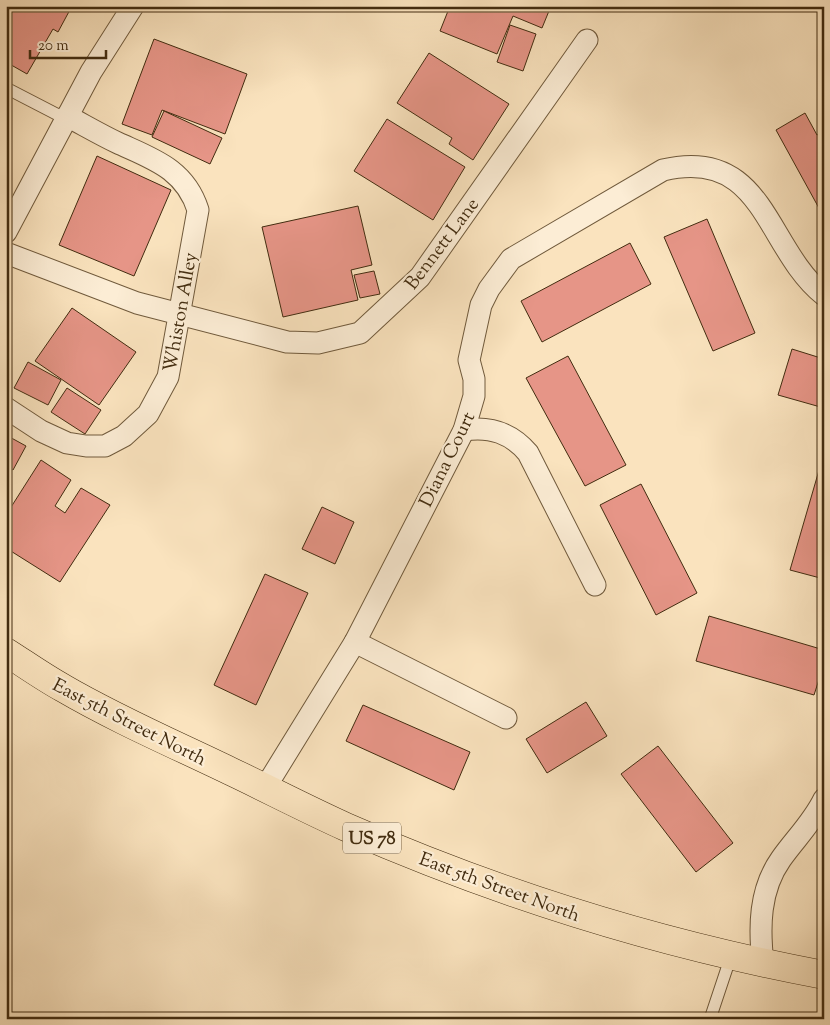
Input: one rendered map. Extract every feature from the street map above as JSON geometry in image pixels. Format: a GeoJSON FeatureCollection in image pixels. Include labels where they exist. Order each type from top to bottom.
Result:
{"type":"FeatureCollection","features":[{"type":"Feature","properties":{"kind":"main road","name":"East 5th Street North"},"geometry":{"type":"LineString","coordinates":[[6,652],[63,688],[344,826],[507,891],[590,918],[732,956],[824,975]]}},
{"type":"Feature","properties":{"kind":"street"},"geometry":{"type":"LineString","coordinates":[[6,232],[91,72],[133,6]]}},
{"type":"Feature","properties":{"kind":"street","name":"Bennett Lane"},"geometry":{"type":"LineString","coordinates":[[6,253],[137,303],[287,342],[318,343],[360,333],[420,277],[587,40]]}},
{"type":"Feature","properties":{"kind":"street","name":"Whiston Alley"},"geometry":{"type":"LineString","coordinates":[[6,408],[41,431],[67,443],[105,446],[124,436],[148,414],[168,377],[198,210],[193,196],[184,181],[158,161],[66,118]]}},
{"type":"Feature","properties":{"kind":"street","name":"Diana Court"},"geometry":{"type":"LineString","coordinates":[[265,788],[355,642],[464,430],[474,396],[474,379],[469,360],[481,305],[488,289],[511,259],[663,170],[681,166],[703,167],[723,173],[739,181],[752,194],[800,270],[824,295]]}},
{"type":"Feature","properties":{"kind":"street"},"geometry":{"type":"LineString","coordinates":[[464,430],[478,428],[493,429],[519,442],[528,453],[595,584]]}},
{"type":"Feature","properties":{"kind":"street"},"geometry":{"type":"LineString","coordinates":[[355,642],[506,718]]}},
{"type":"Feature","properties":{"kind":"street"},"geometry":{"type":"LineString","coordinates":[[763,963],[760,932],[765,890],[780,860],[801,835],[824,799]]}},
{"type":"Feature","properties":{"kind":"lane"},"geometry":{"type":"LineString","coordinates":[[6,88],[66,118]]}},
{"type":"Feature","properties":{"kind":"lane"},"geometry":{"type":"LineString","coordinates":[[710,1019],[732,956]]}},
{"type":"Feature","properties":{"kind":"building"},"geometry":{"type":"Polygon","coordinates":[[[6,6],[72,6],[58,32],[53,29],[27,74],[6,62],[6,6]]]}},
{"type":"Feature","properties":{"kind":"building"},"geometry":{"type":"Polygon","coordinates":[[[450,6],[551,6],[542,28],[513,16],[497,54],[440,31],[450,6]]]}},
{"type":"Feature","properties":{"kind":"building"},"geometry":{"type":"Polygon","coordinates":[[[510,25],[536,34],[523,71],[497,62],[510,25]]]}},
{"type":"Feature","properties":{"kind":"building"},"geometry":{"type":"Polygon","coordinates":[[[154,39],[247,74],[225,134],[162,110],[152,135],[122,124],[154,39]]]}},
{"type":"Feature","properties":{"kind":"building"},"geometry":{"type":"Polygon","coordinates":[[[429,53],[509,104],[473,160],[449,144],[452,138],[397,103],[429,53]]]}},
{"type":"Feature","properties":{"kind":"building"},"geometry":{"type":"Polygon","coordinates":[[[164,111],[222,138],[210,164],[152,137],[164,111]]]}},
{"type":"Feature","properties":{"kind":"building"},"geometry":{"type":"Polygon","coordinates":[[[805,113],[817,135],[824,131],[824,207],[820,210],[776,130],[805,113]]]}},
{"type":"Feature","properties":{"kind":"building"},"geometry":{"type":"Polygon","coordinates":[[[387,119],[465,167],[433,220],[354,171],[387,119]]]}},
{"type":"Feature","properties":{"kind":"building"},"geometry":{"type":"Polygon","coordinates":[[[97,156],[171,190],[134,276],[59,245],[97,156]]]}},
{"type":"Feature","properties":{"kind":"building"},"geometry":{"type":"Polygon","coordinates":[[[358,206],[372,265],[351,270],[358,300],[283,317],[262,227],[358,206]]]}},
{"type":"Feature","properties":{"kind":"building"},"geometry":{"type":"Polygon","coordinates":[[[707,219],[755,333],[713,351],[664,237],[707,219]]]}},
{"type":"Feature","properties":{"kind":"building"},"geometry":{"type":"Polygon","coordinates":[[[630,243],[651,284],[542,342],[521,301],[630,243]]]}},
{"type":"Feature","properties":{"kind":"building"},"geometry":{"type":"Polygon","coordinates":[[[374,271],[380,294],[360,298],[354,275],[374,271]]]}},
{"type":"Feature","properties":{"kind":"building"},"geometry":{"type":"Polygon","coordinates":[[[72,308],[136,352],[99,405],[35,361],[72,308]]]}},
{"type":"Feature","properties":{"kind":"building"},"geometry":{"type":"Polygon","coordinates":[[[792,349],[824,359],[824,408],[778,395],[792,349]]]}},
{"type":"Feature","properties":{"kind":"building"},"geometry":{"type":"Polygon","coordinates":[[[568,356],[626,465],[585,486],[526,378],[568,356]]]}},
{"type":"Feature","properties":{"kind":"building"},"geometry":{"type":"Polygon","coordinates":[[[28,362],[61,380],[48,405],[14,388],[28,362]]]}},
{"type":"Feature","properties":{"kind":"building"},"geometry":{"type":"Polygon","coordinates":[[[67,388],[101,410],[85,434],[51,412],[67,388]]]}},
{"type":"Feature","properties":{"kind":"building"},"geometry":{"type":"Polygon","coordinates":[[[6,435],[26,446],[13,470],[6,466],[6,435]]]}},
{"type":"Feature","properties":{"kind":"building"},"geometry":{"type":"Polygon","coordinates":[[[824,453],[824,579],[790,570],[824,453]]]}},
{"type":"Feature","properties":{"kind":"building"},"geometry":{"type":"Polygon","coordinates":[[[41,460],[71,480],[55,506],[65,513],[81,488],[110,505],[60,582],[6,548],[6,515],[41,460]]]}},
{"type":"Feature","properties":{"kind":"building"},"geometry":{"type":"Polygon","coordinates":[[[641,484],[697,593],[656,615],[600,505],[641,484]]]}},
{"type":"Feature","properties":{"kind":"building"},"geometry":{"type":"Polygon","coordinates":[[[322,507],[354,522],[335,564],[302,549],[322,507]]]}},
{"type":"Feature","properties":{"kind":"building"},"geometry":{"type":"Polygon","coordinates":[[[265,574],[308,593],[256,705],[214,685],[265,574]]]}},
{"type":"Feature","properties":{"kind":"building"},"geometry":{"type":"Polygon","coordinates":[[[709,616],[824,650],[824,664],[814,695],[696,661],[709,616]]]}},
{"type":"Feature","properties":{"kind":"building"},"geometry":{"type":"Polygon","coordinates":[[[586,702],[607,736],[547,773],[526,739],[586,702]]]}},
{"type":"Feature","properties":{"kind":"building"},"geometry":{"type":"Polygon","coordinates":[[[363,705],[470,752],[454,790],[346,741],[363,705]]]}},
{"type":"Feature","properties":{"kind":"building"},"geometry":{"type":"Polygon","coordinates":[[[658,746],[733,843],[696,872],[621,774],[658,746]]]}}]}
